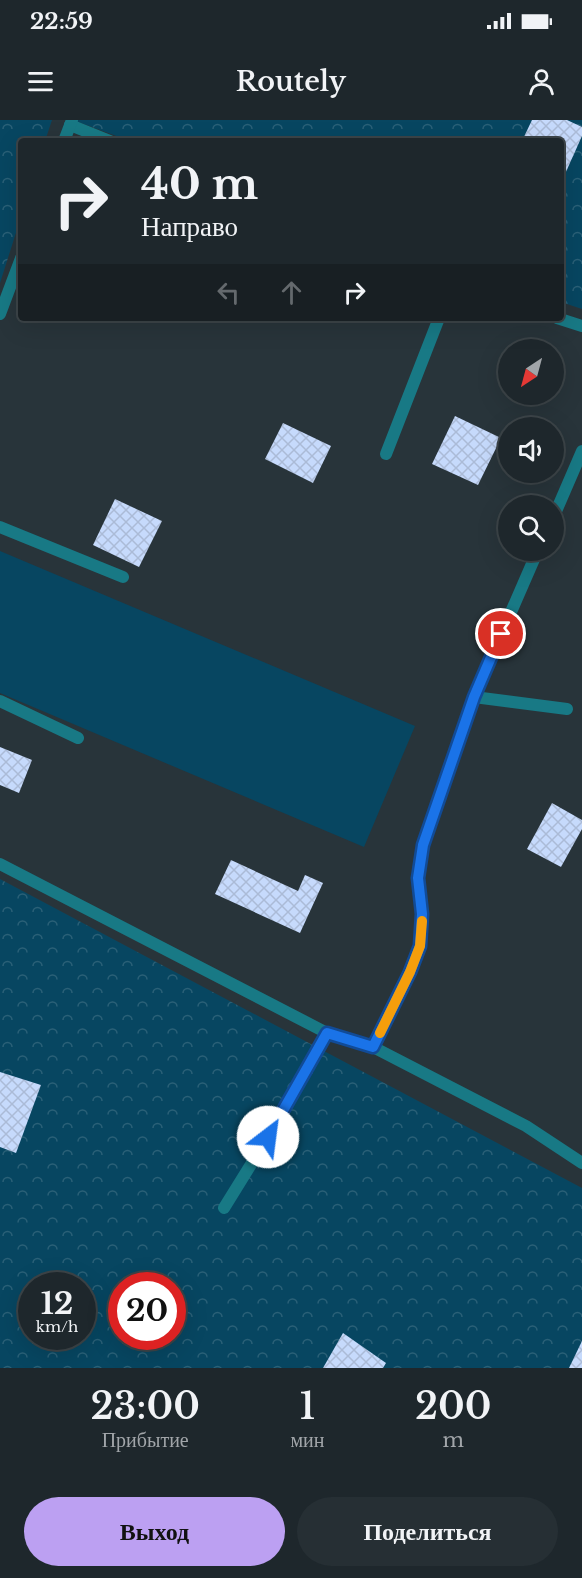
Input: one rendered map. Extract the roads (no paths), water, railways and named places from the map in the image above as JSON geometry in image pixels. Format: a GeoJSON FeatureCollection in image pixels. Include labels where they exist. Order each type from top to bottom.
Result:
{"type":"FeatureCollection","features":[{"type":"Feature","properties":{"kind":"lane"},"geometry":{"type":"LineString","coordinates":[[65,138],[71,123],[104,138]]}},
{"type":"Feature","properties":{"kind":"lane"},"geometry":{"type":"LineString","coordinates":[[0,315],[18,266]]}},
{"type":"Feature","properties":{"kind":"lane"},"geometry":{"type":"LineString","coordinates":[[564,320],[582,326]]}},
{"type":"Feature","properties":{"kind":"lane"},"geometry":{"type":"LineString","coordinates":[[386,454],[438,321]]}},
{"type":"Feature","properties":{"kind":"lane"},"geometry":{"type":"LineString","coordinates":[[563,495],[582,451]]}},
{"type":"Feature","properties":{"kind":"lane"},"geometry":{"type":"LineString","coordinates":[[0,527],[123,577]]}},
{"type":"Feature","properties":{"kind":"lane"},"geometry":{"type":"LineString","coordinates":[[373,1047],[410,972],[420,946],[422,914],[418,878],[423,845],[474,697],[533,561]]}},
{"type":"Feature","properties":{"kind":"lane"},"geometry":{"type":"LineString","coordinates":[[474,697],[567,710]]}},
{"type":"Feature","properties":{"kind":"lane"},"geometry":{"type":"LineString","coordinates":[[0,700],[78,738]]}},
{"type":"Feature","properties":{"kind":"lane"},"geometry":{"type":"LineString","coordinates":[[0,864],[327,1033],[373,1047],[526,1126],[582,1163]]}},
{"type":"Feature","properties":{"kind":"lane"},"geometry":{"type":"LineString","coordinates":[[224,1208],[268,1137],[327,1033]]}}]}
